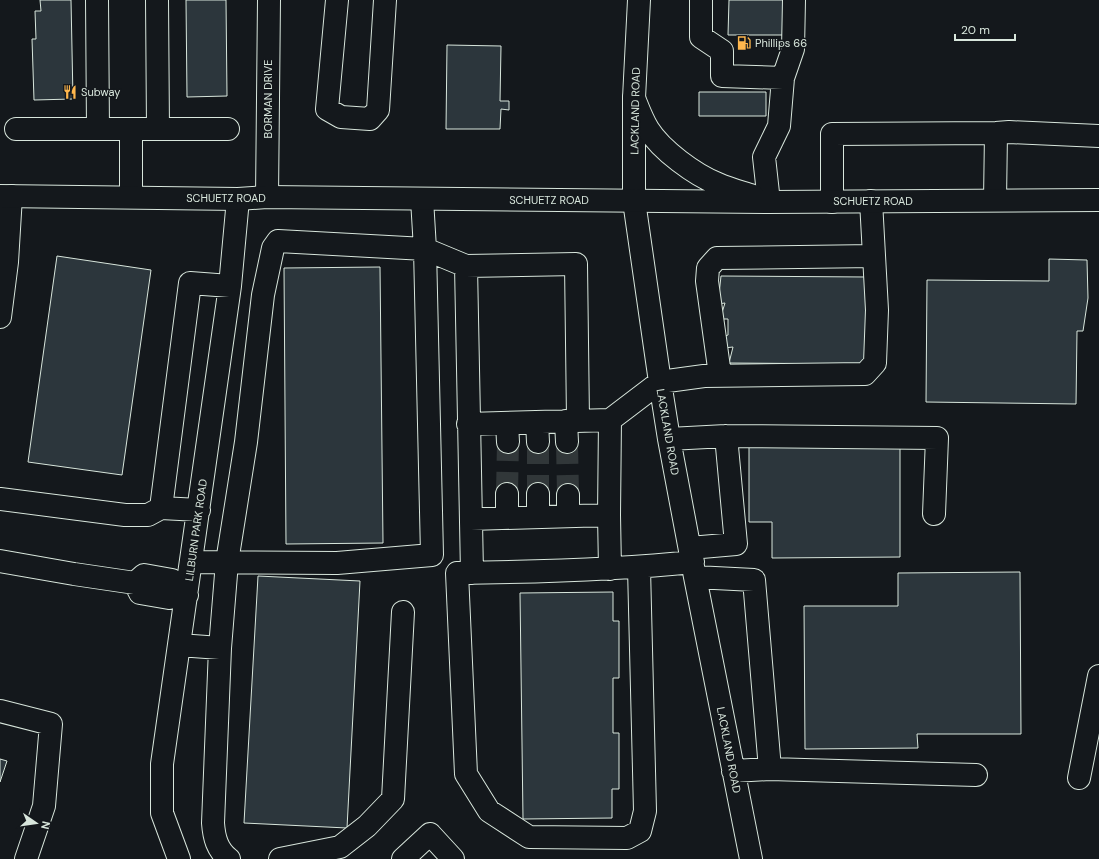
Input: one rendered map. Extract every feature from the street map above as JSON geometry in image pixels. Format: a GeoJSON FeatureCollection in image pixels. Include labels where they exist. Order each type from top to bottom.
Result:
{"type":"FeatureCollection","features":[{"type":"Feature","properties":{"kind":"street"},"geometry":{"type":"LineString","coordinates":[[97,0],[98,129]]}},
{"type":"Feature","properties":{"kind":"street"},"geometry":{"type":"LineString","coordinates":[[157,0],[158,129]]}},
{"type":"Feature","properties":{"kind":"street","name":"BORMAN DRIVE"},"geometry":{"type":"LineString","coordinates":[[267,197],[269,0]]}},
{"type":"Feature","properties":{"kind":"street"},"geometry":{"type":"LineString","coordinates":[[337,0],[327,109],[341,117],[370,119],[378,110],[385,0]]}},
{"type":"Feature","properties":{"kind":"street","name":"LACKLAND ROAD"},"geometry":{"type":"LineString","coordinates":[[639,0],[634,98],[634,201],[669,439],[751,859]]}},
{"type":"Feature","properties":{"kind":"street"},"geometry":{"type":"LineString","coordinates":[[701,0],[701,37],[722,51],[722,76],[783,78]]}},
{"type":"Feature","properties":{"kind":"street"},"geometry":{"type":"LineString","coordinates":[[634,98],[648,128],[658,142],[686,166],[716,183],[769,202],[764,157],[779,126],[783,78],[793,49],[794,0]]}},
{"type":"Feature","properties":{"kind":"street"},"geometry":{"type":"LineString","coordinates":[[131,197],[132,128]]}},
{"type":"Feature","properties":{"kind":"street"},"geometry":{"type":"LineString","coordinates":[[16,129],[228,129]]}},
{"type":"Feature","properties":{"kind":"street"},"geometry":{"type":"LineString","coordinates":[[832,202],[832,134],[1009,132],[1099,136]]}},
{"type":"Feature","properties":{"kind":"street"},"geometry":{"type":"LineString","coordinates":[[995,200],[996,133]]}},
{"type":"Feature","properties":{"kind":"street"},"geometry":{"type":"LineString","coordinates":[[0,317],[7,262],[6,196]]}},
{"type":"Feature","properties":{"kind":"street","name":"SCHUETZ ROAD"},"geometry":{"type":"LineString","coordinates":[[6,196],[769,202],[1099,200]]}},
{"type":"Feature","properties":{"kind":"street","name":"LILBURN PARK ROAD"},"geometry":{"type":"LineString","coordinates":[[179,859],[162,813],[162,764],[179,645],[183,594],[192,562],[230,286],[238,199]]}},
{"type":"Feature","properties":{"kind":"street"},"geometry":{"type":"LineString","coordinates":[[422,199],[425,249],[432,556]]}},
{"type":"Feature","properties":{"kind":"street"},"geometry":{"type":"LineString","coordinates":[[468,424],[507,432],[537,432],[570,428],[610,420],[660,382],[704,376],[865,374],[875,363],[877,310],[871,202]]}},
{"type":"Feature","properties":{"kind":"street"},"geometry":{"type":"LineString","coordinates":[[229,859],[224,855],[214,838],[213,823],[220,648],[227,562],[246,442],[263,295],[273,248],[278,241],[425,249],[466,266],[576,264],[570,428]]}},
{"type":"Feature","properties":{"kind":"street"},"geometry":{"type":"LineString","coordinates":[[720,376],[707,281],[708,268],[717,258],[874,256]]}},
{"type":"Feature","properties":{"kind":"street"},"geometry":{"type":"LineString","coordinates":[[466,266],[471,519],[465,572],[466,774],[490,811],[529,837],[627,838],[640,831],[645,811],[639,568]]}},
{"type":"Feature","properties":{"kind":"street"},"geometry":{"type":"LineString","coordinates":[[161,508],[190,283],[230,286]]}},
{"type":"Feature","properties":{"kind":"street"},"geometry":{"type":"LineString","coordinates":[[610,420],[608,515],[610,569]]}},
{"type":"Feature","properties":{"kind":"street"},"geometry":{"type":"LineString","coordinates":[[192,562],[337,563],[432,556],[465,572],[568,572],[639,568],[692,562],[736,544],[726,436]]}},
{"type":"Feature","properties":{"kind":"street"},"geometry":{"type":"LineString","coordinates":[[669,439],[726,436],[938,438],[934,514]]}},
{"type":"Feature","properties":{"kind":"street"},"geometry":{"type":"LineString","coordinates":[[507,494],[507,518]]}},
{"type":"Feature","properties":{"kind":"street"},"geometry":{"type":"LineString","coordinates":[[538,494],[538,517]]}},
{"type":"Feature","properties":{"kind":"street"},"geometry":{"type":"LineString","coordinates":[[0,498],[125,515],[148,515],[161,508],[199,510]]}},
{"type":"Feature","properties":{"kind":"street"},"geometry":{"type":"LineString","coordinates":[[471,519],[538,517],[568,505],[608,515]]}},
{"type":"Feature","properties":{"kind":"street"},"geometry":{"type":"LineString","coordinates":[[0,561],[136,583],[140,593],[169,598],[183,594]]}},
{"type":"Feature","properties":{"kind":"street"},"geometry":{"type":"LineString","coordinates":[[692,562],[754,580],[770,769]]}},
{"type":"Feature","properties":{"kind":"street"},"geometry":{"type":"LineString","coordinates":[[280,859],[340,847],[366,826],[393,799],[403,612]]}},
{"type":"Feature","properties":{"kind":"street"},"geometry":{"type":"LineString","coordinates":[[179,645],[220,648]]}},
{"type":"Feature","properties":{"kind":"street"},"geometry":{"type":"LineString","coordinates":[[1079,778],[1097,699],[1099,676]]}},
{"type":"Feature","properties":{"kind":"street"},"geometry":{"type":"LineString","coordinates":[[0,711],[50,724],[44,806],[26,859]]}},
{"type":"Feature","properties":{"kind":"street"},"geometry":{"type":"LineString","coordinates":[[733,771],[770,769],[976,775]]}},
{"type":"Feature","properties":{"kind":"street"},"geometry":{"type":"LineString","coordinates":[[403,859],[430,834],[453,859]]}},
{"type":"Feature","properties":{"kind":"building"},"geometry":{"type":"Polygon","coordinates":[[[40,0],[71,0],[73,99],[34,100],[32,39],[36,39],[35,11],[41,11],[40,0]]]}},
{"type":"Feature","properties":{"kind":"building"},"geometry":{"type":"Polygon","coordinates":[[[186,0],[226,0],[227,96],[187,97],[186,0]]]}},
{"type":"Feature","properties":{"kind":"building"},"geometry":{"type":"Polygon","coordinates":[[[729,0],[784,0],[783,35],[728,35],[729,0]]]}},
{"type":"Feature","properties":{"kind":"building"},"geometry":{"type":"Polygon","coordinates":[[[447,45],[501,46],[500,101],[509,101],[509,110],[501,109],[500,129],[446,129],[447,45]]]}},
{"type":"Feature","properties":{"kind":"building"},"geometry":{"type":"Polygon","coordinates":[[[699,92],[766,92],[766,116],[699,116],[699,92]]]}},
{"type":"Feature","properties":{"kind":"building"},"geometry":{"type":"Polygon","coordinates":[[[57,256],[151,270],[122,475],[28,462],[57,256]]]}},
{"type":"Feature","properties":{"kind":"building"},"geometry":{"type":"Polygon","coordinates":[[[1049,259],[1087,260],[1088,298],[1083,331],[1077,331],[1076,404],[926,402],[927,280],[1049,281],[1049,259]]]}},
{"type":"Feature","properties":{"kind":"building"},"geometry":{"type":"Polygon","coordinates":[[[380,267],[383,543],[286,544],[284,268],[380,267]]]}},
{"type":"Feature","properties":{"kind":"building"},"geometry":{"type":"Polygon","coordinates":[[[721,276],[868,277],[869,357],[862,364],[729,363],[733,347],[724,348],[725,336],[728,335],[728,319],[720,319],[725,303],[718,304],[721,276]]]}},
{"type":"Feature","properties":{"kind":"building"},"geometry":{"type":"Polygon","coordinates":[[[900,446],[900,557],[772,558],[772,522],[749,522],[749,447],[900,446]]]}},
{"type":"Feature","properties":{"kind":"building"},"geometry":{"type":"Polygon","coordinates":[[[1020,572],[1021,734],[917,734],[918,748],[805,749],[804,606],[898,606],[898,573],[1020,572]]]}},
{"type":"Feature","properties":{"kind":"building"},"geometry":{"type":"Polygon","coordinates":[[[258,576],[360,581],[347,828],[244,823],[258,576]]]}},
{"type":"Feature","properties":{"kind":"building"},"geometry":{"type":"Polygon","coordinates":[[[613,592],[613,621],[619,621],[619,678],[613,678],[613,733],[619,733],[619,789],[612,789],[612,818],[523,819],[520,593],[613,592]]]}},
{"type":"Feature","properties":{"kind":"building"},"geometry":{"type":"Polygon","coordinates":[[[0,759],[7,761],[0,782],[0,759]]]}},
{"type":"Feature","properties":{"kind":"tunnel"},"geometry":{"type":"LineString","coordinates":[[507,494],[508,442]]}},
{"type":"Feature","properties":{"kind":"tunnel"},"geometry":{"type":"LineString","coordinates":[[538,442],[538,494]]}},
{"type":"Feature","properties":{"kind":"tunnel"},"geometry":{"type":"LineString","coordinates":[[567,442],[568,495]]}},
{"type":"Feature","properties":{"kind":"place","name":"Phillips 66"},"geometry":{"type":"Point","coordinates":[744,43]}},
{"type":"Feature","properties":{"kind":"place","name":"Subway"},"geometry":{"type":"Point","coordinates":[70,92]}}]}
